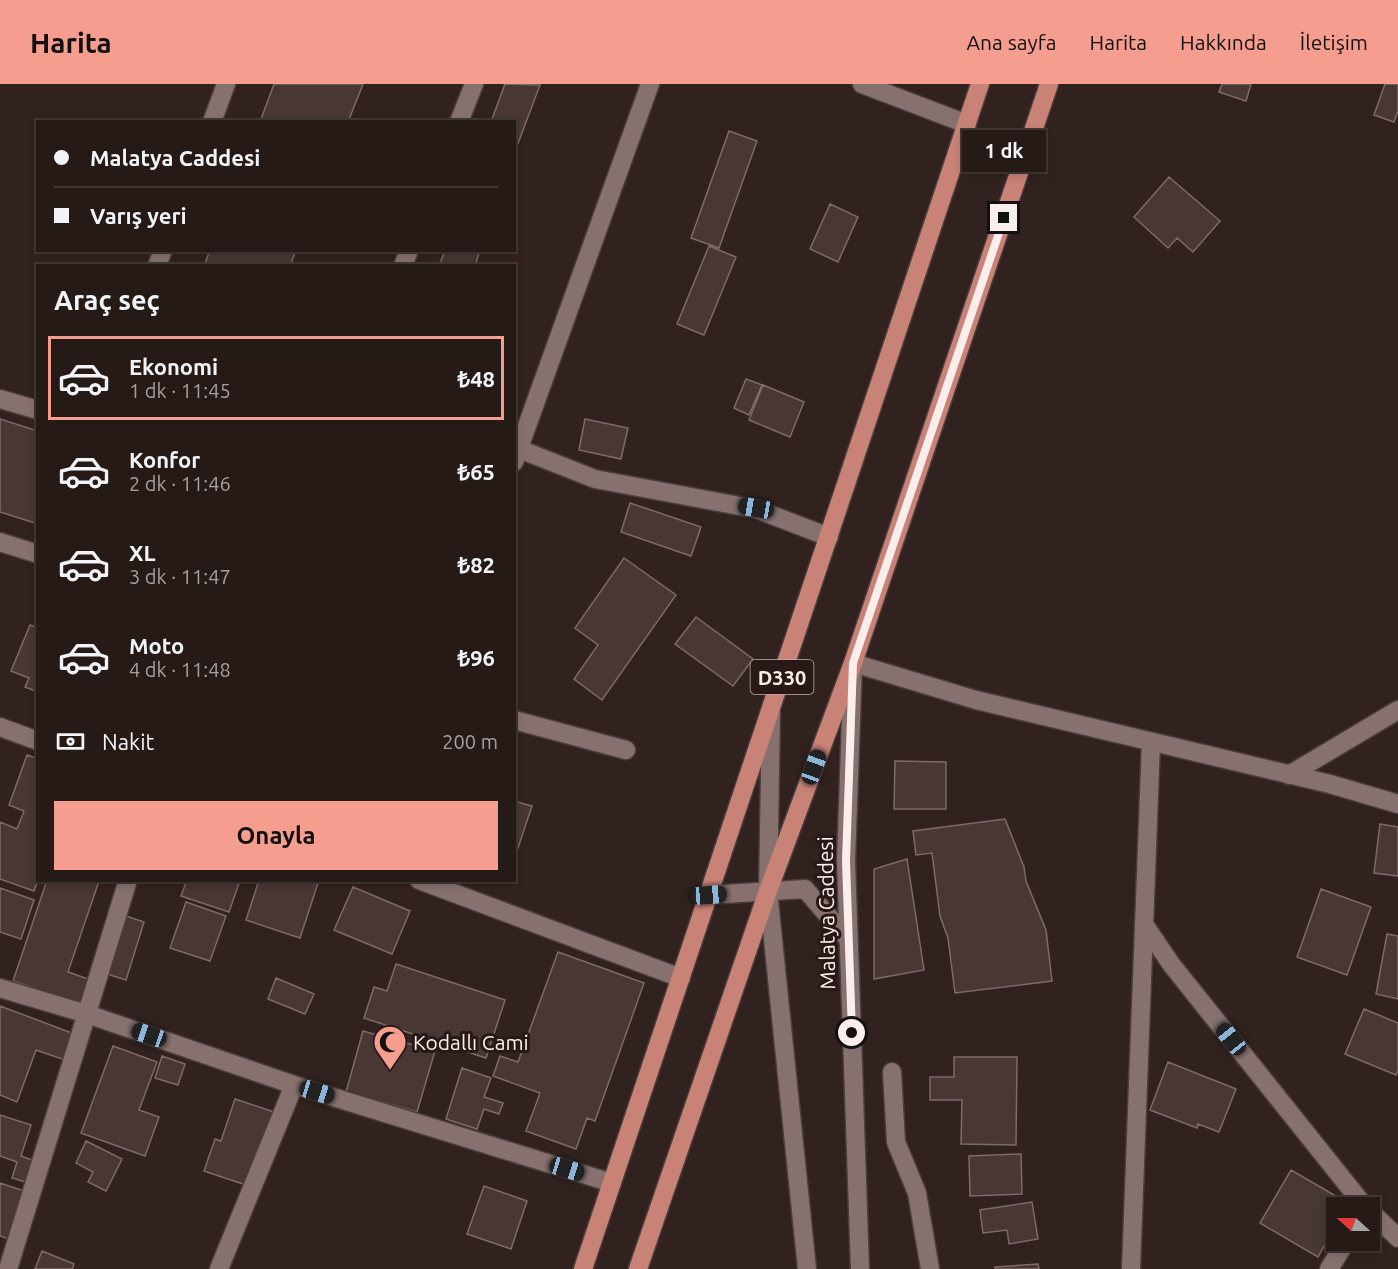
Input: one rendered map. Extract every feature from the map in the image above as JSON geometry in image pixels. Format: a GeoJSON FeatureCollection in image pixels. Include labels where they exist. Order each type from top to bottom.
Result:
{"type":"FeatureCollection","features":[{"type":"Feature","properties":{"kind":"main road","name":"D330"},"geometry":{"type":"LineString","coordinates":[[583,1269],[981,84]]}},
{"type":"Feature","properties":{"kind":"main road","name":"D330"},"geometry":{"type":"LineString","coordinates":[[638,1269],[768,891],[853,663],[1049,84]]}},
{"type":"Feature","properties":{"kind":"street"},"geometry":{"type":"LineString","coordinates":[[213,120],[226,84]]}},
{"type":"Feature","properties":{"kind":"street"},"geometry":{"type":"LineString","coordinates":[[460,120],[474,84]]}},
{"type":"Feature","properties":{"kind":"street"},"geometry":{"type":"LineString","coordinates":[[650,84],[517,456],[595,479],[756,508],[829,537]]}},
{"type":"Feature","properties":{"kind":"street"},"geometry":{"type":"LineString","coordinates":[[862,84],[968,124]]}},
{"type":"Feature","properties":{"kind":"street"},"geometry":{"type":"LineString","coordinates":[[0,399],[36,409]]}},
{"type":"Feature","properties":{"kind":"street"},"geometry":{"type":"LineString","coordinates":[[0,542],[36,553]]}},
{"type":"Feature","properties":{"kind":"street"},"geometry":{"type":"LineString","coordinates":[[853,663],[976,700],[1289,775],[1398,804]]}},
{"type":"Feature","properties":{"kind":"street","name":"Malatya Caddesi"},"geometry":{"type":"LineString","coordinates":[[853,663],[846,861],[860,1269]]}},
{"type":"Feature","properties":{"kind":"street"},"geometry":{"type":"LineString","coordinates":[[771,708],[768,891],[807,1269]]}},
{"type":"Feature","properties":{"kind":"street"},"geometry":{"type":"LineString","coordinates":[[1289,775],[1398,711]]}},
{"type":"Feature","properties":{"kind":"street"},"geometry":{"type":"LineString","coordinates":[[516,721],[626,750]]}},
{"type":"Feature","properties":{"kind":"street"},"geometry":{"type":"LineString","coordinates":[[0,727],[36,740]]}},
{"type":"Feature","properties":{"kind":"street"},"geometry":{"type":"LineString","coordinates":[[1131,1269],[1151,742]]}},
{"type":"Feature","properties":{"kind":"street"},"geometry":{"type":"LineString","coordinates":[[8,1269],[127,882]]}},
{"type":"Feature","properties":{"kind":"street"},"geometry":{"type":"LineString","coordinates":[[424,882],[681,978]]}},
{"type":"Feature","properties":{"kind":"street"},"geometry":{"type":"LineString","coordinates":[[709,895],[804,889],[848,939]]}},
{"type":"Feature","properties":{"kind":"street"},"geometry":{"type":"LineString","coordinates":[[1144,924],[1171,964],[1357,1197]]}},
{"type":"Feature","properties":{"kind":"street"},"geometry":{"type":"LineString","coordinates":[[0,988],[87,1014],[294,1085],[612,1183]]}},
{"type":"Feature","properties":{"kind":"street"},"geometry":{"type":"LineString","coordinates":[[892,1072],[896,1142],[916,1193],[930,1269]]}},
{"type":"Feature","properties":{"kind":"street"},"geometry":{"type":"LineString","coordinates":[[219,1269],[294,1085]]}},
{"type":"Feature","properties":{"kind":"street"},"geometry":{"type":"LineString","coordinates":[[1380,1219],[1396,1232]]}},
{"type":"Feature","properties":{"kind":"street"},"geometry":{"type":"LineString","coordinates":[[1329,1269],[1340,1251]]}},
{"type":"Feature","properties":{"kind":"building"},"geometry":{"type":"Polygon","coordinates":[[[274,84],[363,84],[349,120],[261,120],[274,84]]]}},
{"type":"Feature","properties":{"kind":"building"},"geometry":{"type":"Polygon","coordinates":[[[505,84],[540,85],[516,149],[516,120],[492,120],[505,84]]]}},
{"type":"Feature","properties":{"kind":"building"},"geometry":{"type":"Polygon","coordinates":[[[1222,84],[1251,84],[1246,101],[1219,92],[1222,84]]]}},
{"type":"Feature","properties":{"kind":"building"},"geometry":{"type":"Polygon","coordinates":[[[1385,84],[1398,84],[1398,111],[1394,122],[1374,115],[1385,84]]]}},
{"type":"Feature","properties":{"kind":"building"},"geometry":{"type":"Polygon","coordinates":[[[729,131],[757,141],[719,248],[691,238],[729,131]]]}},
{"type":"Feature","properties":{"kind":"building"},"geometry":{"type":"Polygon","coordinates":[[[1169,177],[1220,221],[1193,252],[1177,238],[1168,248],[1134,217],[1169,177]]]}},
{"type":"Feature","properties":{"kind":"building"},"geometry":{"type":"Polygon","coordinates":[[[830,204],[858,217],[838,262],[810,249],[830,204]]]}},
{"type":"Feature","properties":{"kind":"building"},"geometry":{"type":"Polygon","coordinates":[[[709,246],[736,257],[704,335],[677,324],[709,246]]]}},
{"type":"Feature","properties":{"kind":"building"},"geometry":{"type":"Polygon","coordinates":[[[209,252],[295,252],[291,264],[205,264],[209,252]]]}},
{"type":"Feature","properties":{"kind":"building"},"geometry":{"type":"Polygon","coordinates":[[[444,252],[479,252],[476,264],[440,264],[444,252]]]}},
{"type":"Feature","properties":{"kind":"building"},"geometry":{"type":"Polygon","coordinates":[[[746,379],[762,385],[749,415],[734,408],[746,379]]]}},
{"type":"Feature","properties":{"kind":"building"},"geometry":{"type":"Polygon","coordinates":[[[763,385],[804,402],[790,437],[749,420],[763,385]]]}},
{"type":"Feature","properties":{"kind":"building"},"geometry":{"type":"Polygon","coordinates":[[[0,419],[36,430],[36,523],[0,512],[0,419]]]}},
{"type":"Feature","properties":{"kind":"building"},"geometry":{"type":"Polygon","coordinates":[[[585,419],[628,428],[621,459],[579,450],[585,419]]]}},
{"type":"Feature","properties":{"kind":"building"},"geometry":{"type":"Polygon","coordinates":[[[630,503],[701,527],[691,556],[621,532],[630,503]]]}},
{"type":"Feature","properties":{"kind":"building"},"geometry":{"type":"Polygon","coordinates":[[[624,558],[676,595],[602,700],[574,679],[598,645],[575,628],[624,558]]]}},
{"type":"Feature","properties":{"kind":"building"},"geometry":{"type":"Polygon","coordinates":[[[696,617],[753,659],[733,686],[675,644],[696,617]]]}},
{"type":"Feature","properties":{"kind":"building"},"geometry":{"type":"Polygon","coordinates":[[[30,625],[36,627],[36,691],[25,687],[29,678],[11,671],[30,625]]]}},
{"type":"Feature","properties":{"kind":"building"},"geometry":{"type":"Polygon","coordinates":[[[27,755],[36,758],[37,882],[34,891],[0,879],[0,822],[17,829],[24,811],[9,805],[27,755]]]}},
{"type":"Feature","properties":{"kind":"building"},"geometry":{"type":"Polygon","coordinates":[[[895,761],[946,762],[946,809],[894,809],[895,761]]]}},
{"type":"Feature","properties":{"kind":"building"},"geometry":{"type":"Polygon","coordinates":[[[516,802],[532,806],[516,854],[516,802]]]}},
{"type":"Feature","properties":{"kind":"building"},"geometry":{"type":"Polygon","coordinates":[[[1005,819],[1046,930],[1052,981],[955,993],[948,938],[940,916],[932,853],[916,855],[913,831],[1005,819]]]}},
{"type":"Feature","properties":{"kind":"building"},"geometry":{"type":"Polygon","coordinates":[[[1380,824],[1398,827],[1398,876],[1374,873],[1380,824]]]}},
{"type":"Feature","properties":{"kind":"building"},"geometry":{"type":"Polygon","coordinates":[[[907,859],[924,970],[874,979],[874,869],[907,859]]]}},
{"type":"Feature","properties":{"kind":"building"},"geometry":{"type":"Polygon","coordinates":[[[46,882],[99,882],[68,972],[91,980],[83,1005],[13,981],[46,882]]]}},
{"type":"Feature","properties":{"kind":"building"},"geometry":{"type":"Polygon","coordinates":[[[186,882],[239,882],[229,912],[181,896],[186,882]]]}},
{"type":"Feature","properties":{"kind":"building"},"geometry":{"type":"Polygon","coordinates":[[[258,882],[318,882],[300,938],[246,920],[258,882]]]}},
{"type":"Feature","properties":{"kind":"building"},"geometry":{"type":"Polygon","coordinates":[[[353,887],[410,911],[392,954],[334,930],[353,887]]]}},
{"type":"Feature","properties":{"kind":"building"},"geometry":{"type":"Polygon","coordinates":[[[0,888],[34,900],[21,939],[0,932],[0,888]]]}},
{"type":"Feature","properties":{"kind":"building"},"geometry":{"type":"Polygon","coordinates":[[[1321,889],[1371,907],[1347,975],[1297,957],[1321,889]]]}},
{"type":"Feature","properties":{"kind":"building"},"geometry":{"type":"Polygon","coordinates":[[[186,902],[226,916],[210,961],[170,948],[186,902]]]}},
{"type":"Feature","properties":{"kind":"building"},"geometry":{"type":"Polygon","coordinates":[[[126,916],[144,922],[126,980],[107,974],[126,916]]]}},
{"type":"Feature","properties":{"kind":"building"},"geometry":{"type":"Polygon","coordinates":[[[1387,934],[1398,936],[1398,999],[1376,994],[1387,934]]]}},
{"type":"Feature","properties":{"kind":"building"},"geometry":{"type":"Polygon","coordinates":[[[558,952],[644,983],[595,1121],[587,1118],[576,1149],[526,1131],[540,1093],[493,1076],[500,1056],[518,1062],[558,952]]]}},
{"type":"Feature","properties":{"kind":"building"},"geometry":{"type":"Polygon","coordinates":[[[396,964],[505,1000],[486,1058],[364,1018],[374,987],[387,991],[396,964]]]}},
{"type":"Feature","properties":{"kind":"building"},"geometry":{"type":"Polygon","coordinates":[[[276,978],[314,994],[305,1014],[268,999],[276,978]]]}},
{"type":"Feature","properties":{"kind":"building"},"geometry":{"type":"Polygon","coordinates":[[[0,1006],[77,1035],[68,1061],[36,1050],[17,1102],[0,1095],[0,1006]]]}},
{"type":"Feature","properties":{"kind":"building"},"geometry":{"type":"Polygon","coordinates":[[[1364,1009],[1398,1023],[1398,1070],[1396,1075],[1345,1054],[1364,1009]]]}},
{"type":"Feature","properties":{"kind":"building","name":"Kodallı Cami"},"geometry":{"type":"Polygon","coordinates":[[[363,1031],[435,1051],[417,1112],[346,1092],[363,1031]]]}},
{"type":"Feature","properties":{"kind":"building"},"geometry":{"type":"Polygon","coordinates":[[[113,1046],[157,1062],[139,1110],[159,1117],[145,1156],[81,1133],[113,1046]]]}},
{"type":"Feature","properties":{"kind":"building"},"geometry":{"type":"Polygon","coordinates":[[[162,1056],[185,1064],[178,1085],[155,1078],[162,1056]]]}},
{"type":"Feature","properties":{"kind":"building"},"geometry":{"type":"Polygon","coordinates":[[[954,1057],[1017,1057],[1016,1145],[961,1144],[962,1100],[930,1100],[930,1077],[954,1077],[954,1057]]]}},
{"type":"Feature","properties":{"kind":"building"},"geometry":{"type":"Polygon","coordinates":[[[1168,1062],[1236,1089],[1219,1132],[1198,1124],[1197,1128],[1150,1110],[1168,1062]]]}},
{"type":"Feature","properties":{"kind":"building"},"geometry":{"type":"Polygon","coordinates":[[[462,1068],[491,1078],[484,1097],[503,1103],[499,1114],[484,1109],[477,1129],[446,1119],[462,1068]]]}},
{"type":"Feature","properties":{"kind":"building"},"geometry":{"type":"Polygon","coordinates":[[[235,1099],[274,1112],[249,1186],[204,1171],[215,1139],[221,1141],[235,1099]]]}},
{"type":"Feature","properties":{"kind":"building"},"geometry":{"type":"Polygon","coordinates":[[[0,1115],[31,1125],[21,1156],[37,1162],[29,1183],[12,1178],[17,1162],[0,1156],[0,1115]]]}},
{"type":"Feature","properties":{"kind":"building"},"geometry":{"type":"Polygon","coordinates":[[[86,1141],[122,1159],[106,1191],[88,1182],[93,1172],[76,1163],[86,1141]]]}},
{"type":"Feature","properties":{"kind":"building"},"geometry":{"type":"Polygon","coordinates":[[[1021,1154],[1022,1194],[970,1196],[969,1156],[1021,1154]]]}},
{"type":"Feature","properties":{"kind":"building"},"geometry":{"type":"Polygon","coordinates":[[[1291,1170],[1338,1197],[1326,1197],[1326,1242],[1318,1257],[1260,1223],[1291,1170]]]}},
{"type":"Feature","properties":{"kind":"building"},"geometry":{"type":"Polygon","coordinates":[[[0,1183],[27,1192],[12,1240],[0,1236],[0,1183]]]}},
{"type":"Feature","properties":{"kind":"building"},"geometry":{"type":"Polygon","coordinates":[[[484,1186],[527,1201],[511,1249],[467,1234],[484,1186]]]}},
{"type":"Feature","properties":{"kind":"building"},"geometry":{"type":"Polygon","coordinates":[[[1032,1202],[1038,1239],[1009,1244],[1007,1230],[983,1233],[980,1210],[1032,1202]]]}},
{"type":"Feature","properties":{"kind":"building"},"geometry":{"type":"Polygon","coordinates":[[[42,1251],[74,1264],[72,1269],[35,1269],[42,1251]]]}},
{"type":"Feature","properties":{"kind":"building"},"geometry":{"type":"Polygon","coordinates":[[[1038,1264],[1039,1269],[995,1269],[995,1267],[1038,1264]]]}},
{"type":"Feature","properties":{"kind":"place","name":"Kodallı Cami"},"geometry":{"type":"Point","coordinates":[390,1071]}},
{"type":"Feature","properties":{"kind":"route"},"geometry":{"type":"LineString","coordinates":[[852,1033],[846,861],[853,663],[1004,218]]}}]}
